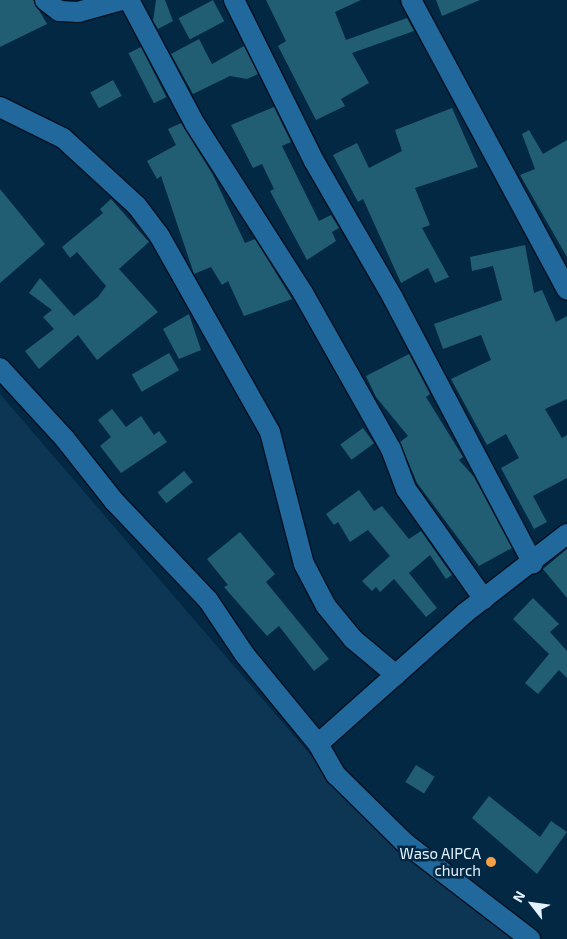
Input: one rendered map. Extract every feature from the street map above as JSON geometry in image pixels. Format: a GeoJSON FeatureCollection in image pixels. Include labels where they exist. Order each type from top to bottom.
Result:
{"type":"FeatureCollection","features":[{"type":"Feature","properties":{"kind":"street"},"geometry":{"type":"LineString","coordinates":[[45,0],[59,11],[78,12],[122,0]]}},
{"type":"Feature","properties":{"kind":"street"},"geometry":{"type":"LineString","coordinates":[[129,0],[195,124],[304,293],[391,449],[406,489],[484,599]]}},
{"type":"Feature","properties":{"kind":"street"},"geometry":{"type":"LineString","coordinates":[[234,0],[314,161],[393,298],[533,563]]}},
{"type":"Feature","properties":{"kind":"street"},"geometry":{"type":"LineString","coordinates":[[411,0],[567,290]]}},
{"type":"Feature","properties":{"kind":"street"},"geometry":{"type":"LineString","coordinates":[[0,106],[63,138],[137,206],[159,235],[270,432],[304,564],[326,606],[353,639],[396,675]]}},
{"type":"Feature","properties":{"kind":"street"},"geometry":{"type":"LineString","coordinates":[[0,368],[114,501],[208,600],[245,655],[318,744],[336,775],[405,843],[530,939]]}},
{"type":"Feature","properties":{"kind":"street"},"geometry":{"type":"LineString","coordinates":[[318,744],[484,599],[533,563],[567,534]]}},
{"type":"Feature","properties":{"kind":"shaded area"},"geometry":{"type":"Polygon","coordinates":[[[0,394],[364,817],[538,939],[0,939],[0,394]]]}},
{"type":"Feature","properties":{"kind":"building"},"geometry":{"type":"Polygon","coordinates":[[[0,0],[33,0],[47,24],[0,47],[0,0]]]}},
{"type":"Feature","properties":{"kind":"building"},"geometry":{"type":"Polygon","coordinates":[[[156,0],[165,0],[173,21],[158,29],[153,21],[156,0]]]}},
{"type":"Feature","properties":{"kind":"building"},"geometry":{"type":"Polygon","coordinates":[[[213,0],[224,21],[190,40],[179,18],[213,0]]]}},
{"type":"Feature","properties":{"kind":"building"},"geometry":{"type":"Polygon","coordinates":[[[266,0],[361,0],[335,12],[346,40],[407,18],[414,31],[352,53],[369,83],[341,99],[345,106],[316,120],[278,46],[286,41],[266,0]]]}},
{"type":"Feature","properties":{"kind":"building"},"geometry":{"type":"Polygon","coordinates":[[[436,0],[480,0],[442,16],[436,0]]]}},
{"type":"Feature","properties":{"kind":"building"},"geometry":{"type":"Polygon","coordinates":[[[199,39],[212,64],[244,46],[258,74],[247,79],[230,76],[193,94],[171,54],[199,39]]]}},
{"type":"Feature","properties":{"kind":"building"},"geometry":{"type":"Polygon","coordinates":[[[141,47],[166,97],[154,103],[129,53],[141,47]]]}},
{"type":"Feature","properties":{"kind":"building"},"geometry":{"type":"Polygon","coordinates":[[[113,80],[122,96],[99,108],[90,93],[113,80]]]}},
{"type":"Feature","properties":{"kind":"building"},"geometry":{"type":"Polygon","coordinates":[[[274,107],[291,142],[282,146],[319,221],[331,215],[339,228],[332,232],[336,241],[307,260],[270,191],[274,189],[262,164],[253,168],[231,125],[274,107]]]}},
{"type":"Feature","properties":{"kind":"building"},"geometry":{"type":"Polygon","coordinates":[[[452,108],[478,167],[415,188],[430,225],[422,228],[449,277],[435,283],[428,268],[401,283],[363,199],[358,202],[333,155],[357,143],[369,168],[402,151],[395,130],[452,108]]]}},
{"type":"Feature","properties":{"kind":"building"},"geometry":{"type":"Polygon","coordinates":[[[181,123],[213,175],[245,243],[255,239],[292,299],[244,316],[228,281],[222,285],[211,267],[194,274],[161,176],[157,179],[147,161],[176,145],[168,129],[181,123]]]}},
{"type":"Feature","properties":{"kind":"building"},"geometry":{"type":"Polygon","coordinates":[[[529,130],[543,154],[567,140],[567,257],[520,175],[535,169],[522,134],[529,130]]]}},
{"type":"Feature","properties":{"kind":"building"},"geometry":{"type":"Polygon","coordinates":[[[0,189],[45,244],[0,283],[0,189]]]}},
{"type":"Feature","properties":{"kind":"building"},"geometry":{"type":"Polygon","coordinates":[[[111,199],[149,242],[119,269],[158,312],[97,360],[78,335],[39,369],[25,351],[54,329],[43,317],[52,310],[29,293],[40,278],[74,316],[98,297],[106,286],[77,252],[70,258],[62,247],[103,213],[100,209],[111,199]]]}},
{"type":"Feature","properties":{"kind":"building"},"geometry":{"type":"Polygon","coordinates":[[[525,245],[534,293],[542,290],[556,322],[567,316],[567,399],[545,409],[562,438],[567,435],[567,478],[533,496],[547,522],[534,529],[501,468],[519,458],[506,434],[487,445],[451,379],[491,360],[481,335],[443,349],[434,324],[502,300],[493,266],[472,271],[470,257],[525,245]]]}},
{"type":"Feature","properties":{"kind":"building"},"geometry":{"type":"Polygon","coordinates":[[[189,314],[201,350],[179,359],[163,329],[189,314]]]}},
{"type":"Feature","properties":{"kind":"building"},"geometry":{"type":"Polygon","coordinates":[[[169,353],[179,370],[142,392],[132,374],[169,353]]]}},
{"type":"Feature","properties":{"kind":"building"},"geometry":{"type":"Polygon","coordinates":[[[409,354],[430,394],[426,397],[463,457],[459,460],[474,477],[512,548],[479,566],[417,483],[400,442],[408,436],[376,397],[366,376],[409,354]]]}},
{"type":"Feature","properties":{"kind":"building"},"geometry":{"type":"Polygon","coordinates":[[[112,409],[126,427],[141,416],[154,435],[159,431],[167,442],[121,473],[100,446],[111,437],[98,420],[112,409]]]}},
{"type":"Feature","properties":{"kind":"building"},"geometry":{"type":"Polygon","coordinates":[[[363,428],[374,443],[352,460],[340,444],[363,428]]]}},
{"type":"Feature","properties":{"kind":"building"},"geometry":{"type":"Polygon","coordinates":[[[184,471],[193,482],[166,503],[158,492],[184,471]]]}},
{"type":"Feature","properties":{"kind":"building"},"geometry":{"type":"Polygon","coordinates":[[[359,490],[374,511],[382,506],[409,539],[421,531],[452,575],[446,579],[430,555],[409,573],[437,608],[426,617],[394,579],[380,592],[376,587],[372,591],[362,581],[390,556],[368,530],[350,542],[338,522],[334,525],[326,514],[359,490]]]}},
{"type":"Feature","properties":{"kind":"building"},"geometry":{"type":"Polygon","coordinates":[[[240,532],[275,574],[266,582],[329,659],[314,671],[279,626],[267,636],[224,587],[228,585],[207,559],[240,532]]]}},
{"type":"Feature","properties":{"kind":"building"},"geometry":{"type":"Polygon","coordinates":[[[567,549],[567,598],[543,569],[567,549]]]}},
{"type":"Feature","properties":{"kind":"building"},"geometry":{"type":"Polygon","coordinates":[[[533,598],[559,624],[550,632],[567,651],[567,678],[559,670],[538,694],[525,683],[549,654],[513,619],[533,598]]]}},
{"type":"Feature","properties":{"kind":"building"},"geometry":{"type":"Polygon","coordinates":[[[416,765],[435,777],[424,794],[405,782],[416,765]]]}},
{"type":"Feature","properties":{"kind":"building"},"geometry":{"type":"Polygon","coordinates":[[[489,796],[540,837],[551,821],[567,832],[537,874],[472,818],[489,796]]]}},
{"type":"Feature","properties":{"kind":"place","name":"Waso AIPCA church"},"geometry":{"type":"Point","coordinates":[491,862]}}]}
